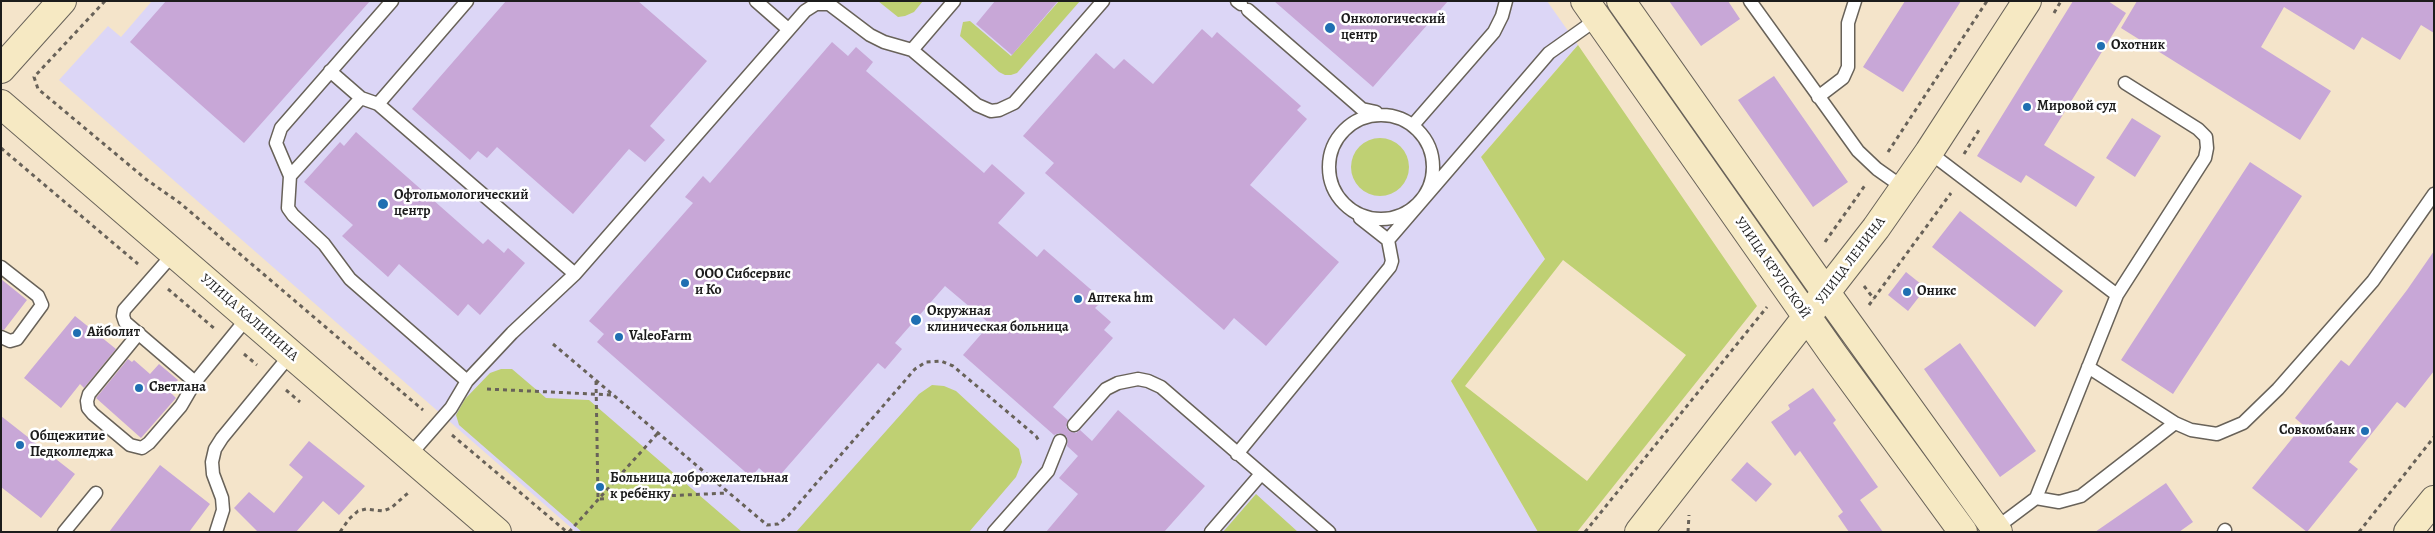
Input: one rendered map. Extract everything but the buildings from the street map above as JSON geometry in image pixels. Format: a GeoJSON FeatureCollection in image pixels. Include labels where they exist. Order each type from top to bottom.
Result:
{"type":"FeatureCollection","features":[{"type":"Feature","properties":{"kind":"main road"},"geometry":{"type":"LineString","coordinates":[[1,69],[62,1]]}},
{"type":"Feature","properties":{"kind":"main road"},"geometry":{"type":"LineString","coordinates":[[1621,1],[1827,294],[1997,530]]}},
{"type":"Feature","properties":{"kind":"main road","name":"УЛИЦА ЛЕНИНА"},"geometry":{"type":"LineString","coordinates":[[1639,532],[1827,294],[1929,152],[2027,1]]}},
{"type":"Feature","properties":{"kind":"main road","name":"УЛИЦА КРУПСКОЙ"},"geometry":{"type":"LineString","coordinates":[[1591,10],[1807,318],[1963,532]]}},
{"type":"Feature","properties":{"kind":"main road","name":"УЛИЦА КАЛИНИНА"},"geometry":{"type":"LineString","coordinates":[[1,104],[497,532]]}},
{"type":"Feature","properties":{"kind":"main road"},"geometry":{"type":"LineString","coordinates":[[2408,532],[2434,500]]}},
{"type":"Feature","properties":{"kind":"lane"},"geometry":{"type":"LineString","coordinates":[[392,1],[280,128],[276,136],[276,143],[290,176],[288,208],[324,244],[350,279],[464,385]]}},
{"type":"Feature","properties":{"kind":"lane"},"geometry":{"type":"LineString","coordinates":[[378,104],[467,1]]}},
{"type":"Feature","properties":{"kind":"lane"},"geometry":{"type":"LineString","coordinates":[[756,1],[788,30]]}},
{"type":"Feature","properties":{"kind":"lane"},"geometry":{"type":"LineString","coordinates":[[912,50],[954,1]]}},
{"type":"Feature","properties":{"kind":"lane"},"geometry":{"type":"LineString","coordinates":[[410,456],[451,408],[464,385],[512,333],[575,274],[805,11],[816,4],[829,4],[884,42],[912,50],[976,105],[991,111],[1000,110],[1014,102],[1103,1]]}},
{"type":"Feature","properties":{"kind":"lane"},"geometry":{"type":"LineString","coordinates":[[1413,125],[1494,32],[1502,16],[1506,1]]}},
{"type":"Feature","properties":{"kind":"lane"},"geometry":{"type":"LineString","coordinates":[[1750,1],[1858,151],[1877,169],[1904,188]]}},
{"type":"Feature","properties":{"kind":"lane"},"geometry":{"type":"LineString","coordinates":[[1818,97],[1843,78],[1848,67],[1848,23],[1855,1]]}},
{"type":"Feature","properties":{"kind":"lane"},"geometry":{"type":"LineString","coordinates":[[1242,5],[1362,110],[1391,115],[1413,125],[1423,135],[1430,147],[1434,161],[1433,175],[1429,188],[1422,200],[1412,209],[1388,219],[1368,218],[1351,210]]}},
{"type":"Feature","properties":{"kind":"lane"},"geometry":{"type":"LineString","coordinates":[[1388,240],[1550,53],[1591,10]]}},
{"type":"Feature","properties":{"kind":"lane"},"geometry":{"type":"LineString","coordinates":[[330,71],[361,98],[378,104],[575,274]]}},
{"type":"Feature","properties":{"kind":"lane"},"geometry":{"type":"LineString","coordinates":[[1997,530],[2036,498],[2117,294],[2205,158],[2207,148],[2206,137],[2198,129],[2125,83]]}},
{"type":"Feature","properties":{"kind":"lane"},"geometry":{"type":"LineString","coordinates":[[290,176],[361,98]]}},
{"type":"Feature","properties":{"kind":"lane"},"geometry":{"type":"LineString","coordinates":[[1237,454],[1390,267],[1392,261],[1388,240],[1341,201],[1329,178],[1331,152],[1344,130],[1362,110]]}},
{"type":"Feature","properties":{"kind":"lane"},"geometry":{"type":"LineString","coordinates":[[1344,130],[1366,116],[1391,115]]}},
{"type":"Feature","properties":{"kind":"lane"},"geometry":{"type":"LineString","coordinates":[[1929,152],[2117,294]]}},
{"type":"Feature","properties":{"kind":"lane"},"geometry":{"type":"LineString","coordinates":[[2088,367],[2175,423],[2191,430],[2216,434],[2243,423],[2257,412],[2373,281],[2434,194]]}},
{"type":"Feature","properties":{"kind":"lane"},"geometry":{"type":"LineString","coordinates":[[174,253],[124,310],[122,316],[125,322],[195,382]]}},
{"type":"Feature","properties":{"kind":"lane"},"geometry":{"type":"LineString","coordinates":[[1,267],[38,296],[42,305],[17,339],[10,341],[1,337]]}},
{"type":"Feature","properties":{"kind":"lane"},"geometry":{"type":"LineString","coordinates":[[139,333],[89,394],[88,408],[130,445],[142,448],[150,444],[181,406],[195,382],[248,317]]}},
{"type":"Feature","properties":{"kind":"lane"},"geometry":{"type":"LineString","coordinates":[[216,532],[223,510],[222,498],[213,474],[212,462],[215,450],[222,438],[291,354]]}},
{"type":"Feature","properties":{"kind":"lane"},"geometry":{"type":"LineString","coordinates":[[1074,425],[1106,389],[1118,383],[1138,379],[1160,387],[1329,532]]}},
{"type":"Feature","properties":{"kind":"lane"},"geometry":{"type":"LineString","coordinates":[[2036,498],[2059,502],[2081,496],[2175,423]]}},
{"type":"Feature","properties":{"kind":"lane"},"geometry":{"type":"LineString","coordinates":[[994,532],[1048,471],[1060,441]]}},
{"type":"Feature","properties":{"kind":"lane"},"geometry":{"type":"LineString","coordinates":[[1211,532],[1261,474]]}},
{"type":"Feature","properties":{"kind":"lane"},"geometry":{"type":"LineString","coordinates":[[64,532],[96,492]]}},
{"type":"Feature","properties":{"kind":"path"},"geometry":{"type":"LineString","coordinates":[[104,1],[34,77],[38,89],[146,180],[180,203],[568,532],[658,433]]}},
{"type":"Feature","properties":{"kind":"path"},"geometry":{"type":"LineString","coordinates":[[1822,246],[1877,169],[1987,1]]}},
{"type":"Feature","properties":{"kind":"path"},"geometry":{"type":"LineString","coordinates":[[1586,532],[1770,302]]}},
{"type":"Feature","properties":{"kind":"path"},"geometry":{"type":"LineString","coordinates":[[553,344],[728,494],[767,525],[778,524],[915,369],[926,362],[941,361],[954,366],[1036,436],[1039,442],[1041,463],[1048,471]]}},
{"type":"Feature","properties":{"kind":"path"},"geometry":{"type":"LineString","coordinates":[[596,380],[598,499]]}},
{"type":"Feature","properties":{"kind":"path"},"geometry":{"type":"LineString","coordinates":[[464,385],[614,395]]}},
{"type":"Feature","properties":{"kind":"path"},"geometry":{"type":"LineString","coordinates":[[2359,532],[2434,437]]}},
{"type":"Feature","properties":{"kind":"path"},"geometry":{"type":"LineString","coordinates":[[340,532],[349,519],[358,511],[391,508],[408,493]]}},
{"type":"Feature","properties":{"kind":"path"},"geometry":{"type":"LineString","coordinates":[[598,499],[728,494]]}},
{"type":"Feature","properties":{"kind":"shaded area","name":"Окружная клиническая больница"},"geometry":{"type":"Polygon","coordinates":[[[152,1],[1547,1],[1578,45],[1481,157],[1545,259],[1451,381],[1538,532],[576,532],[59,80],[108,26],[121,37],[152,1]]]}},
{"type":"Feature","properties":{"kind":"green space"},"geometry":{"type":"Polygon","coordinates":[[[878,1],[923,1],[914,12],[898,17],[878,1]]]}},
{"type":"Feature","properties":{"kind":"green space"},"geometry":{"type":"Polygon","coordinates":[[[1059,1],[1080,1],[1017,73],[1005,75],[999,72],[960,36],[963,22],[970,21],[1011,56],[1059,1]]]}},
{"type":"Feature","properties":{"kind":"green space"},"geometry":{"type":"Polygon","coordinates":[[[1578,45],[1757,306],[1577,532],[1538,532],[1451,381],[1545,259],[1481,157],[1578,45]],[[1563,260],[1465,386],[1587,481],[1686,355],[1563,260]]]}},
{"type":"Feature","properties":{"kind":"green space"},"geometry":{"type":"Polygon","coordinates":[[[1374,138],[1386,138],[1401,146],[1409,161],[1409,173],[1401,188],[1386,196],[1374,196],[1359,188],[1351,173],[1351,161],[1359,146],[1374,138]]]}},
{"type":"Feature","properties":{"kind":"green space"},"geometry":{"type":"Polygon","coordinates":[[[501,369],[512,369],[546,398],[589,400],[742,532],[582,532],[459,425],[456,415],[465,399],[490,373],[501,369]]]}},
{"type":"Feature","properties":{"kind":"green space"},"geometry":{"type":"Polygon","coordinates":[[[932,385],[944,386],[956,391],[1019,449],[1022,462],[1016,477],[969,532],[796,532],[919,394],[932,385]]]}},
{"type":"Feature","properties":{"kind":"green space"},"geometry":{"type":"Polygon","coordinates":[[[1256,494],[1298,532],[1223,532],[1256,494]]]}},
{"type":"Feature","properties":{"kind":"place","name":"Онкологический центр"},"geometry":{"type":"Point","coordinates":[1330,28]}},
{"type":"Feature","properties":{"kind":"place","name":"Охотник"},"geometry":{"type":"Point","coordinates":[2101,46]}},
{"type":"Feature","properties":{"kind":"place","name":"Мировой суд"},"geometry":{"type":"Point","coordinates":[2027,107]}},
{"type":"Feature","properties":{"kind":"place","name":"Офтольмологический центр"},"geometry":{"type":"Point","coordinates":[383,204]}},
{"type":"Feature","properties":{"kind":"place","name":"ООО Сибсервис и Ко"},"geometry":{"type":"Point","coordinates":[685,283]}},
{"type":"Feature","properties":{"kind":"place","name":"Оникс"},"geometry":{"type":"Point","coordinates":[1907,292]}},
{"type":"Feature","properties":{"kind":"place","name":"Аптека hm"},"geometry":{"type":"Point","coordinates":[1078,299]}},
{"type":"Feature","properties":{"kind":"place","name":"Окружная клиническая больница"},"geometry":{"type":"Point","coordinates":[916,320]}},
{"type":"Feature","properties":{"kind":"place","name":"Айболит"},"geometry":{"type":"Point","coordinates":[77,333]}},
{"type":"Feature","properties":{"kind":"place","name":"ValeoFarm"},"geometry":{"type":"Point","coordinates":[619,337]}},
{"type":"Feature","properties":{"kind":"place","name":"Светлана"},"geometry":{"type":"Point","coordinates":[139,388]}},
{"type":"Feature","properties":{"kind":"place","name":"Совкомбанк"},"geometry":{"type":"Point","coordinates":[2365,431]}},
{"type":"Feature","properties":{"kind":"place","name":"Общежитие Педколледжа"},"geometry":{"type":"Point","coordinates":[20,445]}},
{"type":"Feature","properties":{"kind":"place","name":"Больница доброжелательная к ребёнку"},"geometry":{"type":"Point","coordinates":[600,487]}}]}
